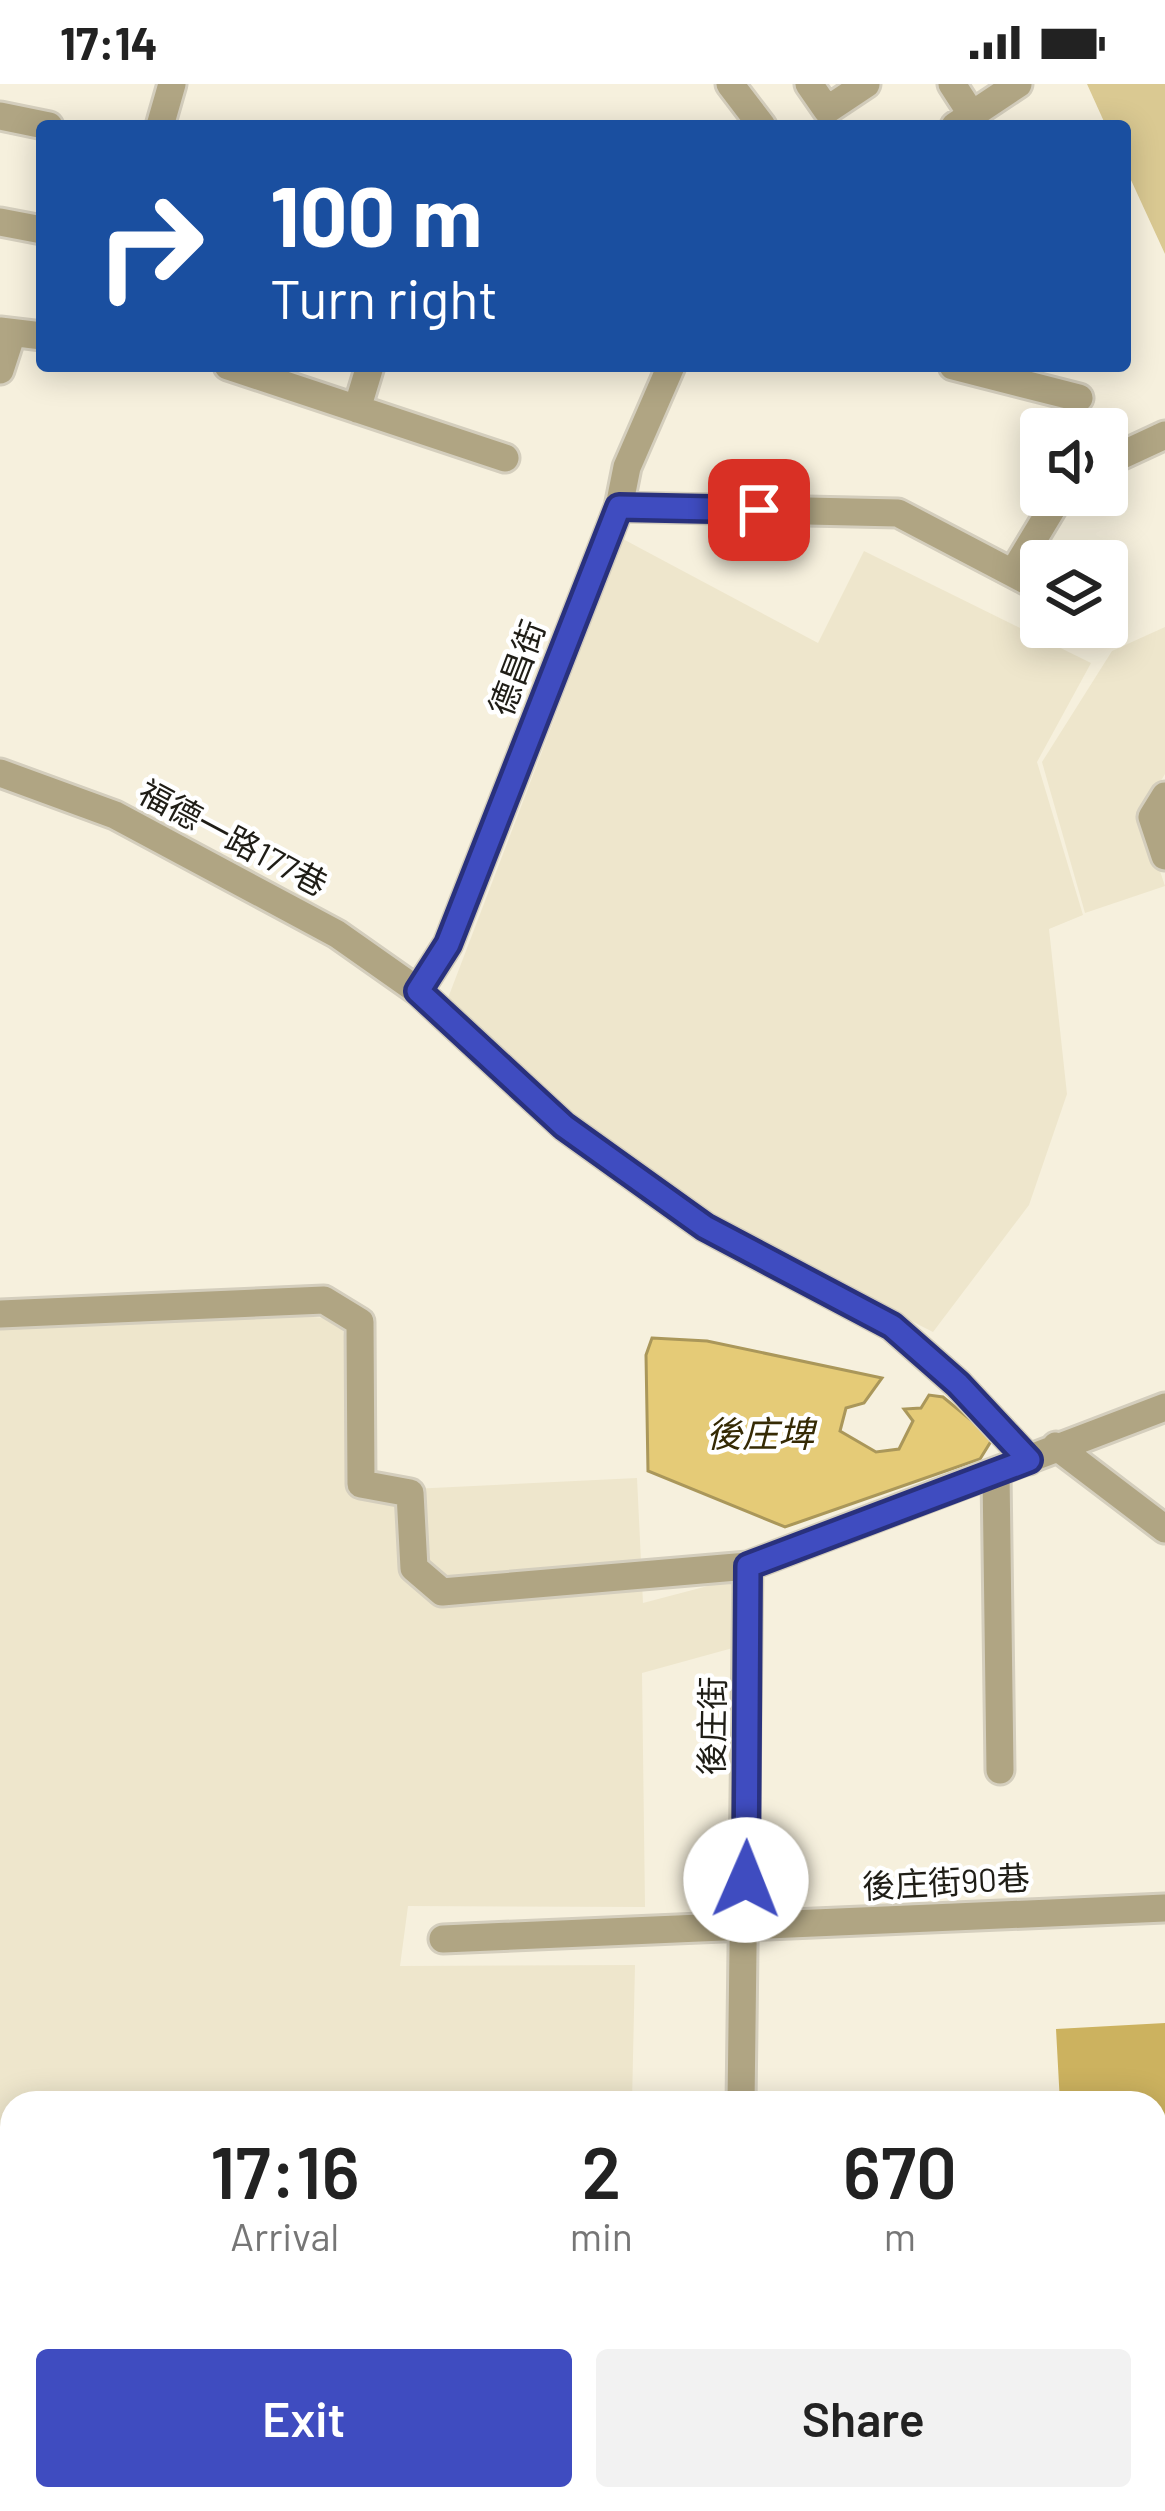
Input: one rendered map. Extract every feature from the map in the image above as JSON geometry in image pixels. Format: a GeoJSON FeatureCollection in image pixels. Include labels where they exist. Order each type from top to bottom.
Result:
{"type":"FeatureCollection","features":[{"type":"Feature","properties":{"kind":"street"},"geometry":{"type":"LineString","coordinates":[[162,120],[172,84]]}},
{"type":"Feature","properties":{"kind":"street"},"geometry":{"type":"LineString","coordinates":[[730,84],[757,120]]}},
{"type":"Feature","properties":{"kind":"street"},"geometry":{"type":"LineString","coordinates":[[809,84],[827,110],[866,84]]}},
{"type":"Feature","properties":{"kind":"street"},"geometry":{"type":"LineString","coordinates":[[952,84],[963,120],[1018,84]]}},
{"type":"Feature","properties":{"kind":"street"},"geometry":{"type":"LineString","coordinates":[[0,116],[36,123]]}},
{"type":"Feature","properties":{"kind":"street"},"geometry":{"type":"LineString","coordinates":[[0,222],[36,229]]}},
{"type":"Feature","properties":{"kind":"street"},"geometry":{"type":"LineString","coordinates":[[0,370],[6,332],[36,335]]}},
{"type":"Feature","properties":{"kind":"street"},"geometry":{"type":"LineString","coordinates":[[246,372],[505,458]]}},
{"type":"Feature","properties":{"kind":"street"},"geometry":{"type":"LineString","coordinates":[[357,409],[368,372]]}},
{"type":"Feature","properties":{"kind":"street","name":"德昌街"},"geometry":{"type":"LineString","coordinates":[[418,991],[448,944],[619,507],[627,467],[668,372]]}},
{"type":"Feature","properties":{"kind":"street"},"geometry":{"type":"LineString","coordinates":[[977,372],[1079,398]]}},
{"type":"Feature","properties":{"kind":"street"},"geometry":{"type":"LineString","coordinates":[[1128,452],[1165,435]]}},
{"type":"Feature","properties":{"kind":"street"},"geometry":{"type":"LineString","coordinates":[[619,507],[898,513],[1020,577]]}},
{"type":"Feature","properties":{"kind":"street"},"geometry":{"type":"LineString","coordinates":[[1012,573],[1047,516]]}},
{"type":"Feature","properties":{"kind":"street","name":"福德一路177巷"},"geometry":{"type":"LineString","coordinates":[[0,773],[115,815],[337,934],[418,991],[564,1126],[705,1227],[892,1326],[958,1384],[1029,1460]]}},
{"type":"Feature","properties":{"kind":"street"},"geometry":{"type":"LineString","coordinates":[[1165,796],[1152,817],[1165,856]]}},
{"type":"Feature","properties":{"kind":"street"},"geometry":{"type":"LineString","coordinates":[[0,1314],[324,1300],[360,1322],[361,1484],[410,1493],[414,1568],[442,1592],[748,1566],[1165,1406]]}},
{"type":"Feature","properties":{"kind":"street"},"geometry":{"type":"LineString","coordinates":[[1056,1446],[1165,1529]]}},
{"type":"Feature","properties":{"kind":"street"},"geometry":{"type":"LineString","coordinates":[[996,1474],[1000,1770]]}},
{"type":"Feature","properties":{"kind":"street","name":"後庄街"},"geometry":{"type":"LineString","coordinates":[[741,2091],[748,1566]]}},
{"type":"Feature","properties":{"kind":"street","name":"後庄街90巷"},"geometry":{"type":"LineString","coordinates":[[443,1939],[1165,1908]]}},
{"type":"Feature","properties":{"kind":"shaded area"},"geometry":{"type":"Polygon","coordinates":[[[1087,84],[1165,84],[1165,254],[1131,180],[1131,120],[1103,120],[1087,84]]]}},
{"type":"Feature","properties":{"kind":"shaded area"},"geometry":{"type":"Polygon","coordinates":[[[623,539],[818,643],[864,551],[1020,628],[1020,648],[1061,648],[1091,663],[1037,762],[1083,915],[1049,929],[1067,1094],[1029,1205],[933,1332],[706,1217],[569,1115],[448,998],[623,539]]]}},
{"type":"Feature","properties":{"kind":"shaded area"},"geometry":{"type":"Polygon","coordinates":[[[1165,627],[1165,774],[1141,814],[1165,886],[1085,913],[1042,762],[1112,651],[1128,648],[1128,644],[1165,627]]]}},
{"type":"Feature","properties":{"kind":"shaded area"},"geometry":{"type":"Polygon","coordinates":[[[284,1315],[341,1319],[370,1491],[637,1478],[643,1603],[742,1577],[740,1646],[642,1673],[645,1907],[408,1906],[400,1966],[635,1965],[632,2091],[0,2091],[0,1322],[284,1315]]]}},
{"type":"Feature","properties":{"kind":"water","name":"後庄埤"},"geometry":{"type":"Polygon","coordinates":[[[652,1338],[707,1341],[882,1378],[864,1403],[846,1408],[840,1431],[876,1452],[899,1449],[913,1421],[904,1409],[921,1408],[929,1395],[943,1397],[993,1438],[980,1459],[785,1527],[648,1471],[646,1355],[652,1338]]]}},
{"type":"Feature","properties":{"kind":"building"},"geometry":{"type":"Polygon","coordinates":[[[1165,2023],[1165,2091],[1059,2091],[1056,2029],[1165,2023]]]}},
{"type":"Feature","properties":{"kind":"route"},"geometry":{"type":"LineString","coordinates":[[746,1880],[748,1566],[1029,1460],[958,1384],[892,1326],[705,1227],[564,1126],[418,991],[448,944],[619,507],[759,510]]}}]}
